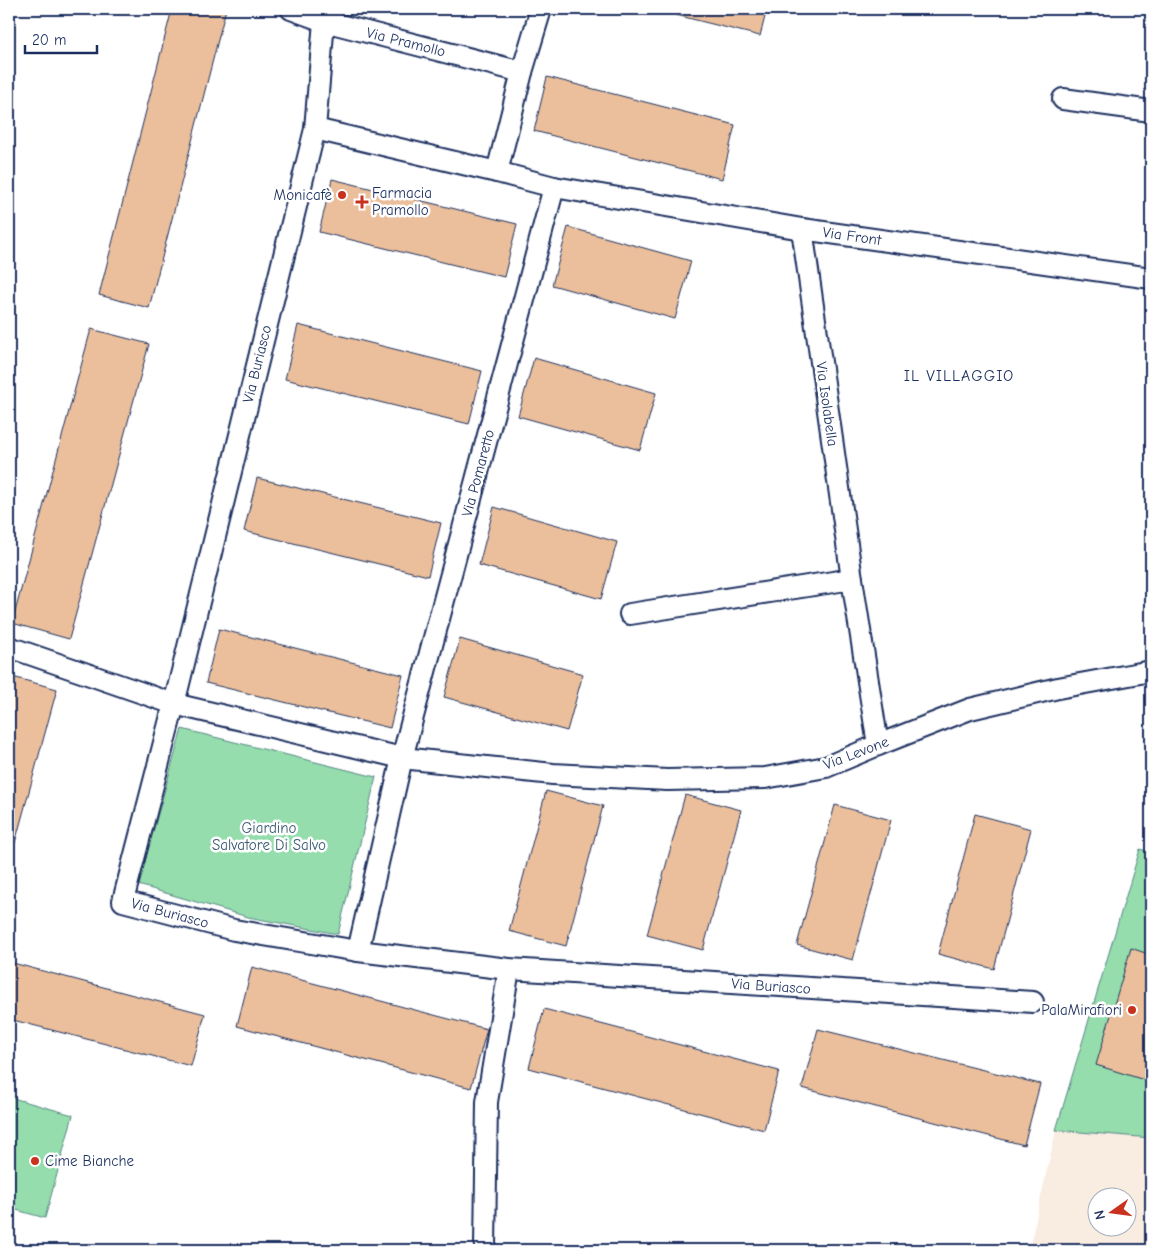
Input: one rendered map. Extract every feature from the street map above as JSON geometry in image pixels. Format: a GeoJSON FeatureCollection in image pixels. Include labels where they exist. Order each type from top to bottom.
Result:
{"type":"FeatureCollection","features":[{"type":"Feature","properties":{"kind":"street","name":"Via Pramollo"},"geometry":{"type":"LineString","coordinates":[[291,9],[324,21],[522,72]]}},
{"type":"Feature","properties":{"kind":"street"},"geometry":{"type":"LineString","coordinates":[[497,172],[522,72],[541,9]]}},
{"type":"Feature","properties":{"kind":"street","name":"Via Buriasco"},"geometry":{"type":"LineString","coordinates":[[324,21],[315,129],[174,704],[123,901],[234,930],[358,951],[509,969],[1032,1002]]}},
{"type":"Feature","properties":{"kind":"street"},"geometry":{"type":"LineString","coordinates":[[1063,99],[1151,111]]}},
{"type":"Feature","properties":{"kind":"street"},"geometry":{"type":"LineString","coordinates":[[315,129],[554,187]]}},
{"type":"Feature","properties":{"kind":"street","name":"Via Front"},"geometry":{"type":"LineString","coordinates":[[554,187],[802,229],[1151,278]]}},
{"type":"Feature","properties":{"kind":"street","name":"Via Pomaretto"},"geometry":{"type":"LineString","coordinates":[[402,758],[554,187]]}},
{"type":"Feature","properties":{"kind":"street","name":"Via Isolabella"},"geometry":{"type":"LineString","coordinates":[[802,229],[852,579],[878,745]]}},
{"type":"Feature","properties":{"kind":"street"},"geometry":{"type":"LineString","coordinates":[[630,614],[852,579]]}},
{"type":"Feature","properties":{"kind":"street"},"geometry":{"type":"LineString","coordinates":[[9,647],[174,704],[402,758],[358,951]]}},
{"type":"Feature","properties":{"kind":"street","name":"Via Levone"},"geometry":{"type":"LineString","coordinates":[[402,758],[553,774],[666,780],[765,778],[826,767],[970,708],[1058,688],[1151,672]]}},
{"type":"Feature","properties":{"kind":"street"},"geometry":{"type":"LineString","coordinates":[[485,1247],[487,1102],[509,969]]}},
{"type":"Feature","properties":{"kind":"shaded area"},"geometry":{"type":"Polygon","coordinates":[[[1056,1130],[1151,1138],[1151,1250],[1029,1250],[1056,1130]]]}},
{"type":"Feature","properties":{"kind":"green space","name":"Giardino Salvatore Di Salvo"},"geometry":{"type":"Polygon","coordinates":[[[182,729],[376,777],[338,934],[248,917],[138,885],[182,729]]]}},
{"type":"Feature","properties":{"kind":"green space"},"geometry":{"type":"Polygon","coordinates":[[[1140,849],[1151,852],[1151,1138],[1056,1130],[1140,849]]]}},
{"type":"Feature","properties":{"kind":"green space","name":"Cime Bianche"},"geometry":{"type":"Polygon","coordinates":[[[9,1097],[73,1115],[45,1218],[9,1208],[9,1097]]]}},
{"type":"Feature","properties":{"kind":"building"},"geometry":{"type":"Polygon","coordinates":[[[172,9],[226,9],[149,308],[99,295],[172,9]]]}},
{"type":"Feature","properties":{"kind":"building"},"geometry":{"type":"Polygon","coordinates":[[[652,9],[767,9],[760,36],[652,9]]]}},
{"type":"Feature","properties":{"kind":"building"},"geometry":{"type":"Polygon","coordinates":[[[547,77],[735,125],[722,179],[534,131],[547,77]]]}},
{"type":"Feature","properties":{"kind":"building"},"geometry":{"type":"Polygon","coordinates":[[[332,179],[517,224],[504,277],[319,232],[332,179]]]}},
{"type":"Feature","properties":{"kind":"building"},"geometry":{"type":"Polygon","coordinates":[[[568,227],[691,261],[675,319],[552,285],[568,227]]]}},
{"type":"Feature","properties":{"kind":"building"},"geometry":{"type":"Polygon","coordinates":[[[298,325],[482,371],[469,424],[285,379],[298,325]]]}},
{"type":"Feature","properties":{"kind":"building"},"geometry":{"type":"Polygon","coordinates":[[[91,329],[149,344],[69,639],[12,623],[91,329]]]}},
{"type":"Feature","properties":{"kind":"building"},"geometry":{"type":"Polygon","coordinates":[[[534,358],[656,393],[640,450],[518,416],[534,358]]]}},
{"type":"Feature","properties":{"kind":"building"},"geometry":{"type":"Polygon","coordinates":[[[257,478],[441,523],[428,576],[244,531],[257,478]]]}},
{"type":"Feature","properties":{"kind":"building"},"geometry":{"type":"Polygon","coordinates":[[[494,507],[617,542],[601,599],[479,565],[494,507]]]}},
{"type":"Feature","properties":{"kind":"building"},"geometry":{"type":"Polygon","coordinates":[[[219,629],[403,675],[390,728],[206,683],[219,629]]]}},
{"type":"Feature","properties":{"kind":"building"},"geometry":{"type":"Polygon","coordinates":[[[460,639],[583,674],[567,731],[444,697],[460,639]]]}},
{"type":"Feature","properties":{"kind":"building"},"geometry":{"type":"Polygon","coordinates":[[[9,676],[57,689],[9,865],[9,676]]]}},
{"type":"Feature","properties":{"kind":"building"},"geometry":{"type":"Polygon","coordinates":[[[546,791],[603,806],[566,946],[509,931],[546,791]]]}},
{"type":"Feature","properties":{"kind":"building"},"geometry":{"type":"Polygon","coordinates":[[[685,795],[741,810],[703,950],[647,935],[685,795]]]}},
{"type":"Feature","properties":{"kind":"building"},"geometry":{"type":"Polygon","coordinates":[[[835,805],[891,820],[853,960],[797,945],[835,805]]]}},
{"type":"Feature","properties":{"kind":"building"},"geometry":{"type":"Polygon","coordinates":[[[975,814],[1031,829],[994,969],[938,954],[975,814]]]}},
{"type":"Feature","properties":{"kind":"building","name":"PalaMirafiori"},"geometry":{"type":"Polygon","coordinates":[[[1131,948],[1151,955],[1151,1082],[1096,1065],[1131,948]]]}},
{"type":"Feature","properties":{"kind":"building"},"geometry":{"type":"Polygon","coordinates":[[[9,962],[205,1014],[191,1066],[9,1019],[9,962]]]}},
{"type":"Feature","properties":{"kind":"building"},"geometry":{"type":"Polygon","coordinates":[[[252,967],[487,1029],[471,1088],[237,1026],[252,967]]]}},
{"type":"Feature","properties":{"kind":"building"},"geometry":{"type":"Polygon","coordinates":[[[544,1009],[779,1071],[764,1130],[529,1068],[544,1009]]]}},
{"type":"Feature","properties":{"kind":"building"},"geometry":{"type":"Polygon","coordinates":[[[818,1029],[1040,1084],[1024,1145],[802,1088],[818,1029]]]}},
{"type":"Feature","properties":{"kind":"place","name":"Monicafè"},"geometry":{"type":"Point","coordinates":[342,195]}},
{"type":"Feature","properties":{"kind":"place","name":"Farmacia Pramollo"},"geometry":{"type":"Point","coordinates":[362,202]}},
{"type":"Feature","properties":{"kind":"place","name":"PalaMirafiori"},"geometry":{"type":"Point","coordinates":[1132,1010]}},
{"type":"Feature","properties":{"kind":"place","name":"Cime Bianche"},"geometry":{"type":"Point","coordinates":[35,1161]}},
{"type":"Feature","properties":{"kind":"district","name":"IL VILLAGGIO"},"geometry":{"type":"Point","coordinates":[959,375]}}]}
